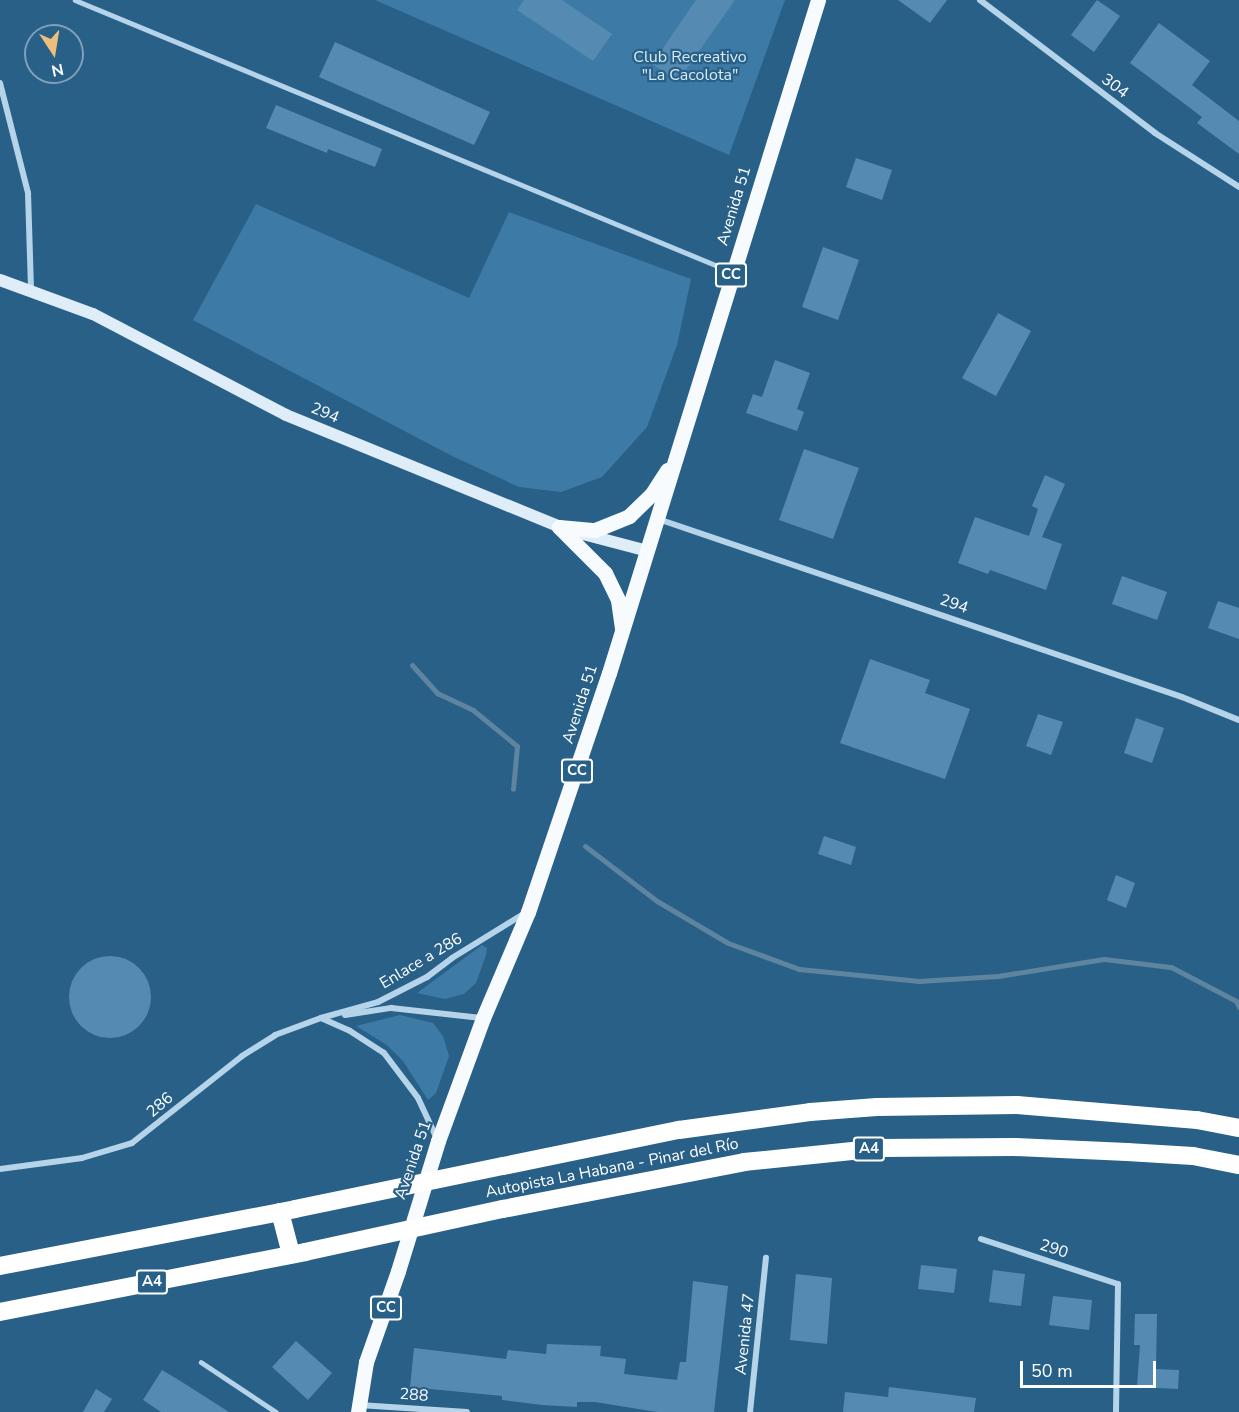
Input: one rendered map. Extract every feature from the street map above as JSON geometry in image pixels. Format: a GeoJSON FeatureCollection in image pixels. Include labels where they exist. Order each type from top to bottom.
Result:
{"type":"FeatureCollection","features":[{"type":"Feature","properties":{"kind":"highway","name":"Autopista La Habana - Pinar del Río"},"geometry":{"type":"LineString","coordinates":[[0,1266],[679,1130],[810,1112],[877,1107],[1017,1105],[1197,1120],[1239,1128]]}},
{"type":"Feature","properties":{"kind":"highway","name":"Autopista La Habana - Pinar del Río"},"geometry":{"type":"LineString","coordinates":[[0,1312],[744,1162],[881,1148],[1014,1147],[1193,1156],[1239,1165]]}},
{"type":"Feature","properties":{"kind":"highway"},"geometry":{"type":"LineString","coordinates":[[287,1210],[298,1253]]}},
{"type":"Feature","properties":{"kind":"main road","name":"Avenida 51"},"geometry":{"type":"LineString","coordinates":[[358,1408],[366,1362],[398,1271],[438,1141],[483,1018],[528,912],[622,630],[818,0]]}},
{"type":"Feature","properties":{"kind":"main road","name":"294"},"geometry":{"type":"LineString","coordinates":[[0,280],[93,314],[286,415],[559,527],[648,550]]}},
{"type":"Feature","properties":{"kind":"main road"},"geometry":{"type":"LineString","coordinates":[[559,527],[595,530],[629,516],[651,495],[677,455]]}},
{"type":"Feature","properties":{"kind":"main road"},"geometry":{"type":"LineString","coordinates":[[559,527],[605,573],[618,600],[622,630]]}},
{"type":"Feature","properties":{"kind":"street","name":"304"},"geometry":{"type":"LineString","coordinates":[[980,0],[1155,133],[1239,187]]}},
{"type":"Feature","properties":{"kind":"street"},"geometry":{"type":"LineString","coordinates":[[0,82],[28,193],[31,291]]}},
{"type":"Feature","properties":{"kind":"street","name":"294"},"geometry":{"type":"LineString","coordinates":[[658,519],[1182,697],[1239,720]]}},
{"type":"Feature","properties":{"kind":"street","name":"Enlace a 286"},"geometry":{"type":"LineString","coordinates":[[321,1018],[378,1002],[409,987],[528,912]]}},
{"type":"Feature","properties":{"kind":"street","name":"Enlace a 286"},"geometry":{"type":"LineString","coordinates":[[321,1018],[391,1008],[483,1018]]}},
{"type":"Feature","properties":{"kind":"street"},"geometry":{"type":"LineString","coordinates":[[321,1018],[350,1031],[384,1053],[418,1098],[438,1141]]}},
{"type":"Feature","properties":{"kind":"street","name":"286"},"geometry":{"type":"LineString","coordinates":[[0,1168],[82,1158],[132,1143],[242,1056],[275,1035],[321,1018]]}},
{"type":"Feature","properties":{"kind":"street","name":"290"},"geometry":{"type":"LineString","coordinates":[[981,1239],[1118,1284],[1116,1412]]}},
{"type":"Feature","properties":{"kind":"street","name":"Avenida 47"},"geometry":{"type":"LineString","coordinates":[[750,1412],[766,1258]]}},
{"type":"Feature","properties":{"kind":"street","name":"288"},"geometry":{"type":"LineString","coordinates":[[358,1408],[467,1412]]}},
{"type":"Feature","properties":{"kind":"lane"},"geometry":{"type":"LineString","coordinates":[[75,0],[732,272]]}},
{"type":"Feature","properties":{"kind":"lane"},"geometry":{"type":"LineString","coordinates":[[201,1362],[276,1412]]}},
{"type":"Feature","properties":{"kind":"green space","name":"Club Recreativo \"La Cacolota\""},"geometry":{"type":"Polygon","coordinates":[[[375,0],[785,0],[729,155],[375,0]]]}},
{"type":"Feature","properties":{"kind":"green space"},"geometry":{"type":"Polygon","coordinates":[[[256,204],[469,298],[509,212],[691,279],[677,345],[647,427],[602,477],[561,492],[519,487],[452,456],[193,320],[256,204]]]}},
{"type":"Feature","properties":{"kind":"green space"},"geometry":{"type":"Polygon","coordinates":[[[482,945],[487,948],[486,955],[476,983],[464,994],[445,999],[417,993],[482,945]]]}},
{"type":"Feature","properties":{"kind":"green space"},"geometry":{"type":"Polygon","coordinates":[[[400,1015],[433,1023],[443,1036],[449,1056],[436,1093],[428,1100],[403,1061],[387,1045],[356,1026],[400,1015]]]}},
{"type":"Feature","properties":{"kind":"building"},"geometry":{"type":"Polygon","coordinates":[[[524,0],[562,0],[612,34],[593,61],[517,10],[524,0]]]}},
{"type":"Feature","properties":{"kind":"building"},"geometry":{"type":"Polygon","coordinates":[[[696,0],[735,0],[678,81],[652,64],[696,0]]]}},
{"type":"Feature","properties":{"kind":"building"},"geometry":{"type":"Polygon","coordinates":[[[898,0],[947,0],[930,23],[898,0]]]}},
{"type":"Feature","properties":{"kind":"building"},"geometry":{"type":"Polygon","coordinates":[[[1097,0],[1120,16],[1094,52],[1071,35],[1097,0]]]}},
{"type":"Feature","properties":{"kind":"building"},"geometry":{"type":"Polygon","coordinates":[[[1159,23],[1210,61],[1192,85],[1239,121],[1239,154],[1197,123],[1202,117],[1130,63],[1159,23]]]}},
{"type":"Feature","properties":{"kind":"building"},"geometry":{"type":"Polygon","coordinates":[[[335,42],[490,112],[474,145],[319,77],[335,42]]]}},
{"type":"Feature","properties":{"kind":"building"},"geometry":{"type":"Polygon","coordinates":[[[276,105],[382,149],[375,167],[328,149],[327,153],[266,128],[276,105]]]}},
{"type":"Feature","properties":{"kind":"building"},"geometry":{"type":"Polygon","coordinates":[[[856,158],[892,170],[882,200],[846,187],[856,158]]]}},
{"type":"Feature","properties":{"kind":"building"},"geometry":{"type":"Polygon","coordinates":[[[823,247],[859,260],[838,320],[802,307],[823,247]]]}},
{"type":"Feature","properties":{"kind":"building"},"geometry":{"type":"Polygon","coordinates":[[[998,313],[1031,331],[996,396],[962,378],[998,313]]]}},
{"type":"Feature","properties":{"kind":"building"},"geometry":{"type":"Polygon","coordinates":[[[775,360],[810,373],[797,409],[804,412],[797,431],[746,413],[753,394],[762,397],[775,360]]]}},
{"type":"Feature","properties":{"kind":"building"},"geometry":{"type":"Polygon","coordinates":[[[804,449],[859,468],[833,539],[779,520],[804,449]]]}},
{"type":"Feature","properties":{"kind":"building"},"geometry":{"type":"Polygon","coordinates":[[[1045,475],[1065,484],[1042,537],[1062,544],[1046,590],[990,570],[988,574],[958,563],[975,517],[1029,536],[1038,509],[1032,506],[1045,475]]]}},
{"type":"Feature","properties":{"kind":"building"},"geometry":{"type":"Polygon","coordinates":[[[1122,576],[1167,592],[1157,620],[1112,604],[1122,576]]]}},
{"type":"Feature","properties":{"kind":"building"},"geometry":{"type":"Polygon","coordinates":[[[1218,601],[1239,608],[1239,639],[1208,628],[1218,601]]]}},
{"type":"Feature","properties":{"kind":"building"},"geometry":{"type":"Polygon","coordinates":[[[870,659],[930,680],[925,693],[970,709],[945,779],[840,743],[870,659]]]}},
{"type":"Feature","properties":{"kind":"building"},"geometry":{"type":"Polygon","coordinates":[[[1038,714],[1063,722],[1051,755],[1026,746],[1038,714]]]}},
{"type":"Feature","properties":{"kind":"building"},"geometry":{"type":"Polygon","coordinates":[[[1136,718],[1164,728],[1152,763],[1124,753],[1136,718]]]}},
{"type":"Feature","properties":{"kind":"building"},"geometry":{"type":"Polygon","coordinates":[[[824,836],[856,847],[851,865],[818,854],[824,836]]]}},
{"type":"Feature","properties":{"kind":"building"},"geometry":{"type":"Polygon","coordinates":[[[1116,875],[1135,883],[1126,908],[1107,900],[1116,875]]]}},
{"type":"Feature","properties":{"kind":"building"},"geometry":{"type":"Polygon","coordinates":[[[110,956],[126,959],[139,968],[148,981],[151,997],[148,1013],[139,1026],[126,1035],[110,1038],[94,1035],[81,1026],[72,1013],[69,997],[72,981],[81,968],[94,959],[110,956]]]}},
{"type":"Feature","properties":{"kind":"building"},"geometry":{"type":"Polygon","coordinates":[[[921,1265],[957,1269],[954,1293],[918,1289],[921,1265]]]}},
{"type":"Feature","properties":{"kind":"building"},"geometry":{"type":"Polygon","coordinates":[[[993,1270],[1025,1274],[1021,1306],[989,1302],[993,1270]]]}},
{"type":"Feature","properties":{"kind":"building"},"geometry":{"type":"Polygon","coordinates":[[[796,1274],[832,1278],[827,1344],[790,1340],[796,1274]]]}},
{"type":"Feature","properties":{"kind":"building"},"geometry":{"type":"Polygon","coordinates":[[[693,1281],[728,1286],[714,1412],[657,1412],[595,1402],[577,1402],[577,1407],[542,1405],[502,1400],[502,1396],[410,1387],[414,1348],[506,1359],[508,1350],[546,1354],[547,1344],[601,1346],[600,1356],[626,1359],[624,1374],[677,1380],[680,1362],[686,1362],[693,1281]]]}},
{"type":"Feature","properties":{"kind":"building"},"geometry":{"type":"Polygon","coordinates":[[[1053,1296],[1092,1300],[1089,1330],[1049,1325],[1053,1296]]]}},
{"type":"Feature","properties":{"kind":"building"},"geometry":{"type":"Polygon","coordinates":[[[1135,1314],[1157,1314],[1156,1369],[1179,1370],[1178,1389],[1137,1387],[1140,1345],[1134,1345],[1135,1314]]]}},
{"type":"Feature","properties":{"kind":"building"},"geometry":{"type":"Polygon","coordinates":[[[296,1341],[332,1373],[308,1400],[272,1367],[296,1341]]]}},
{"type":"Feature","properties":{"kind":"building"},"geometry":{"type":"Polygon","coordinates":[[[162,1370],[229,1412],[161,1412],[143,1400],[162,1370]]]}},
{"type":"Feature","properties":{"kind":"building"},"geometry":{"type":"Polygon","coordinates":[[[889,1387],[976,1398],[974,1412],[843,1412],[845,1392],[888,1397],[889,1387]]]}},
{"type":"Feature","properties":{"kind":"building"},"geometry":{"type":"Polygon","coordinates":[[[96,1389],[112,1399],[104,1412],[83,1412],[96,1389]]]}},
{"type":"Feature","properties":{"kind":"waterway"},"geometry":{"type":"LineString","coordinates":[[412,665],[437,693],[473,710],[517,746],[513,789]]}},
{"type":"Feature","properties":{"kind":"waterway"},"geometry":{"type":"LineString","coordinates":[[585,846],[657,901],[728,943],[799,969],[919,981],[998,976],[1104,959],[1171,967],[1236,1001],[1239,1007]]}}]}
